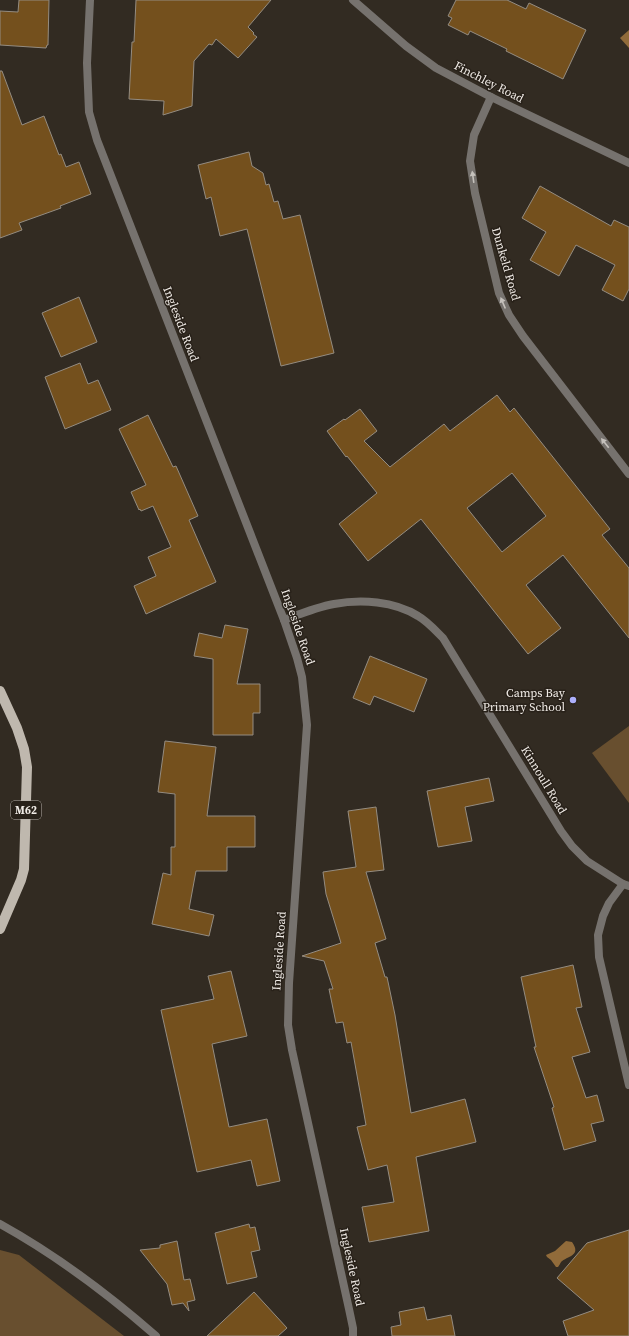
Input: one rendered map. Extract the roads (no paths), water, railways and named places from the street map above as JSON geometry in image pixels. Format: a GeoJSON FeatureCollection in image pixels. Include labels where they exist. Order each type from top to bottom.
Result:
{"type":"FeatureCollection","features":[{"type":"Feature","properties":{"kind":"main road","name":"M62"},"geometry":{"type":"LineString","coordinates":[[0,691],[22,742],[27,767],[24,868],[0,930]]}},
{"type":"Feature","properties":{"kind":"street","name":"Ingleside Road"},"geometry":{"type":"LineString","coordinates":[[90,0],[87,63],[89,112],[97,140],[284,620],[302,677],[307,725],[289,983],[288,1025],[292,1050],[353,1328],[353,1336]]}},
{"type":"Feature","properties":{"kind":"street","name":"Finchley Road"},"geometry":{"type":"LineString","coordinates":[[353,0],[406,46],[436,68],[491,97],[629,163]]}},
{"type":"Feature","properties":{"kind":"street","name":"Dunkeld Road"},"geometry":{"type":"LineString","coordinates":[[491,97],[474,135],[470,161],[475,193],[499,293],[509,315],[523,336],[629,474]]}},
{"type":"Feature","properties":{"kind":"street","name":"Kinnoull Road"},"geometry":{"type":"LineString","coordinates":[[284,620],[334,604],[371,602],[402,608],[418,615],[443,638],[561,831],[572,846],[587,861],[626,885],[609,903],[603,916],[598,935],[599,957],[629,1086]]}},
{"type":"Feature","properties":{"kind":"street"},"geometry":{"type":"LineString","coordinates":[[0,1224],[79,1274],[156,1336]]}},
{"type":"Feature","properties":{"kind":"place","name":"Camps Bay Primary School"},"geometry":{"type":"Point","coordinates":[573,700]}}]}
